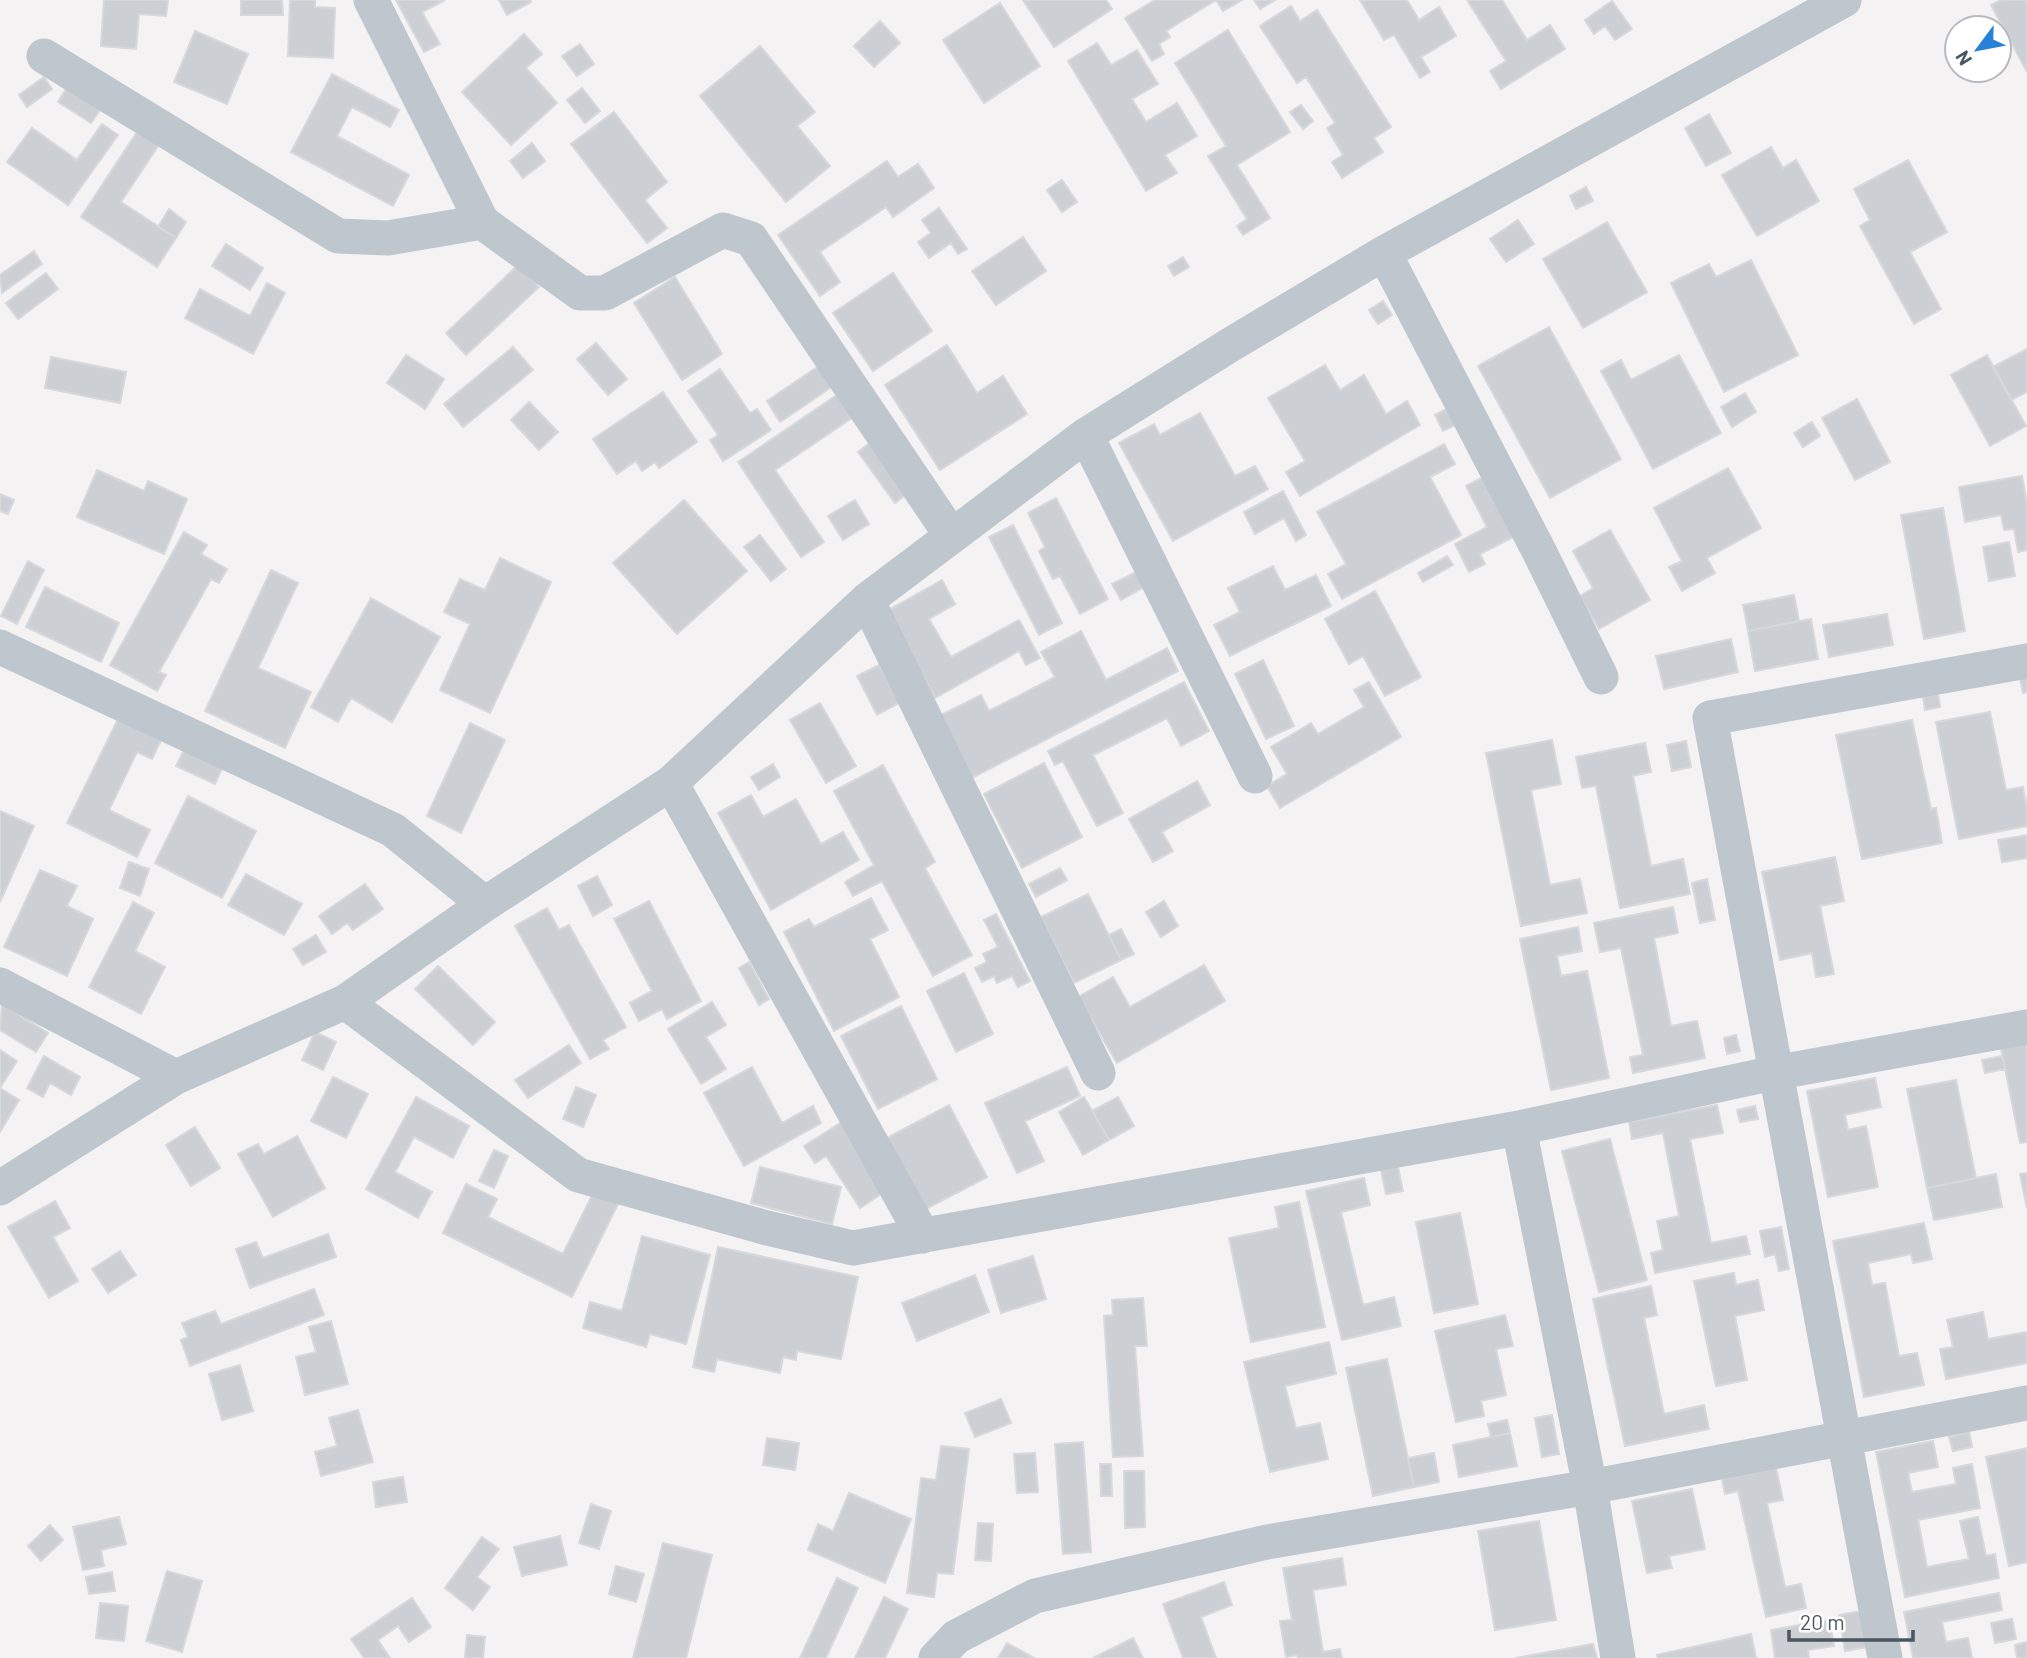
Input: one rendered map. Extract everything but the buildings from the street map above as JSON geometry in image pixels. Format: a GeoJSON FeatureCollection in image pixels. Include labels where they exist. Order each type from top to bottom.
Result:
{"type":"FeatureCollection","features":[{"type":"Feature","properties":{"kind":"street"},"geometry":{"type":"LineString","coordinates":[[371,0],[482,222],[580,293],[605,293],[723,230],[751,239],[951,535]]}},
{"type":"Feature","properties":{"kind":"street"},"geometry":{"type":"LineString","coordinates":[[0,1188],[176,1077],[345,1003],[485,904],[671,783],[867,600],[1086,435],[1384,253],[1844,0]]}},
{"type":"Feature","properties":{"kind":"street"},"geometry":{"type":"LineString","coordinates":[[44,56],[338,236],[388,238],[482,222]]}},
{"type":"Feature","properties":{"kind":"street"},"geometry":{"type":"LineString","coordinates":[[1384,253],[1540,553],[1601,677]]}},
{"type":"Feature","properties":{"kind":"street"},"geometry":{"type":"LineString","coordinates":[[1086,435],[1255,776]]}},
{"type":"Feature","properties":{"kind":"street"},"geometry":{"type":"LineString","coordinates":[[867,600],[1098,1073]]}},
{"type":"Feature","properties":{"kind":"street"},"geometry":{"type":"LineString","coordinates":[[0,647],[393,830],[485,904]]}},
{"type":"Feature","properties":{"kind":"street"},"geometry":{"type":"LineString","coordinates":[[1885,1658],[1710,718],[2027,661]]}},
{"type":"Feature","properties":{"kind":"street"},"geometry":{"type":"LineString","coordinates":[[671,783],[923,1236]]}},
{"type":"Feature","properties":{"kind":"street"},"geometry":{"type":"LineString","coordinates":[[0,985],[176,1077]]}},
{"type":"Feature","properties":{"kind":"street"},"geometry":{"type":"LineString","coordinates":[[345,1003],[578,1175],[766,1228],[853,1248],[1519,1128],[1774,1073],[2027,1027]]}},
{"type":"Feature","properties":{"kind":"street"},"geometry":{"type":"LineString","coordinates":[[1519,1128],[1590,1487],[1618,1658]]}},
{"type":"Feature","properties":{"kind":"street"},"geometry":{"type":"LineString","coordinates":[[936,1658],[956,1637],[1035,1596],[1267,1542],[1590,1487],[2027,1403]]}}]}
